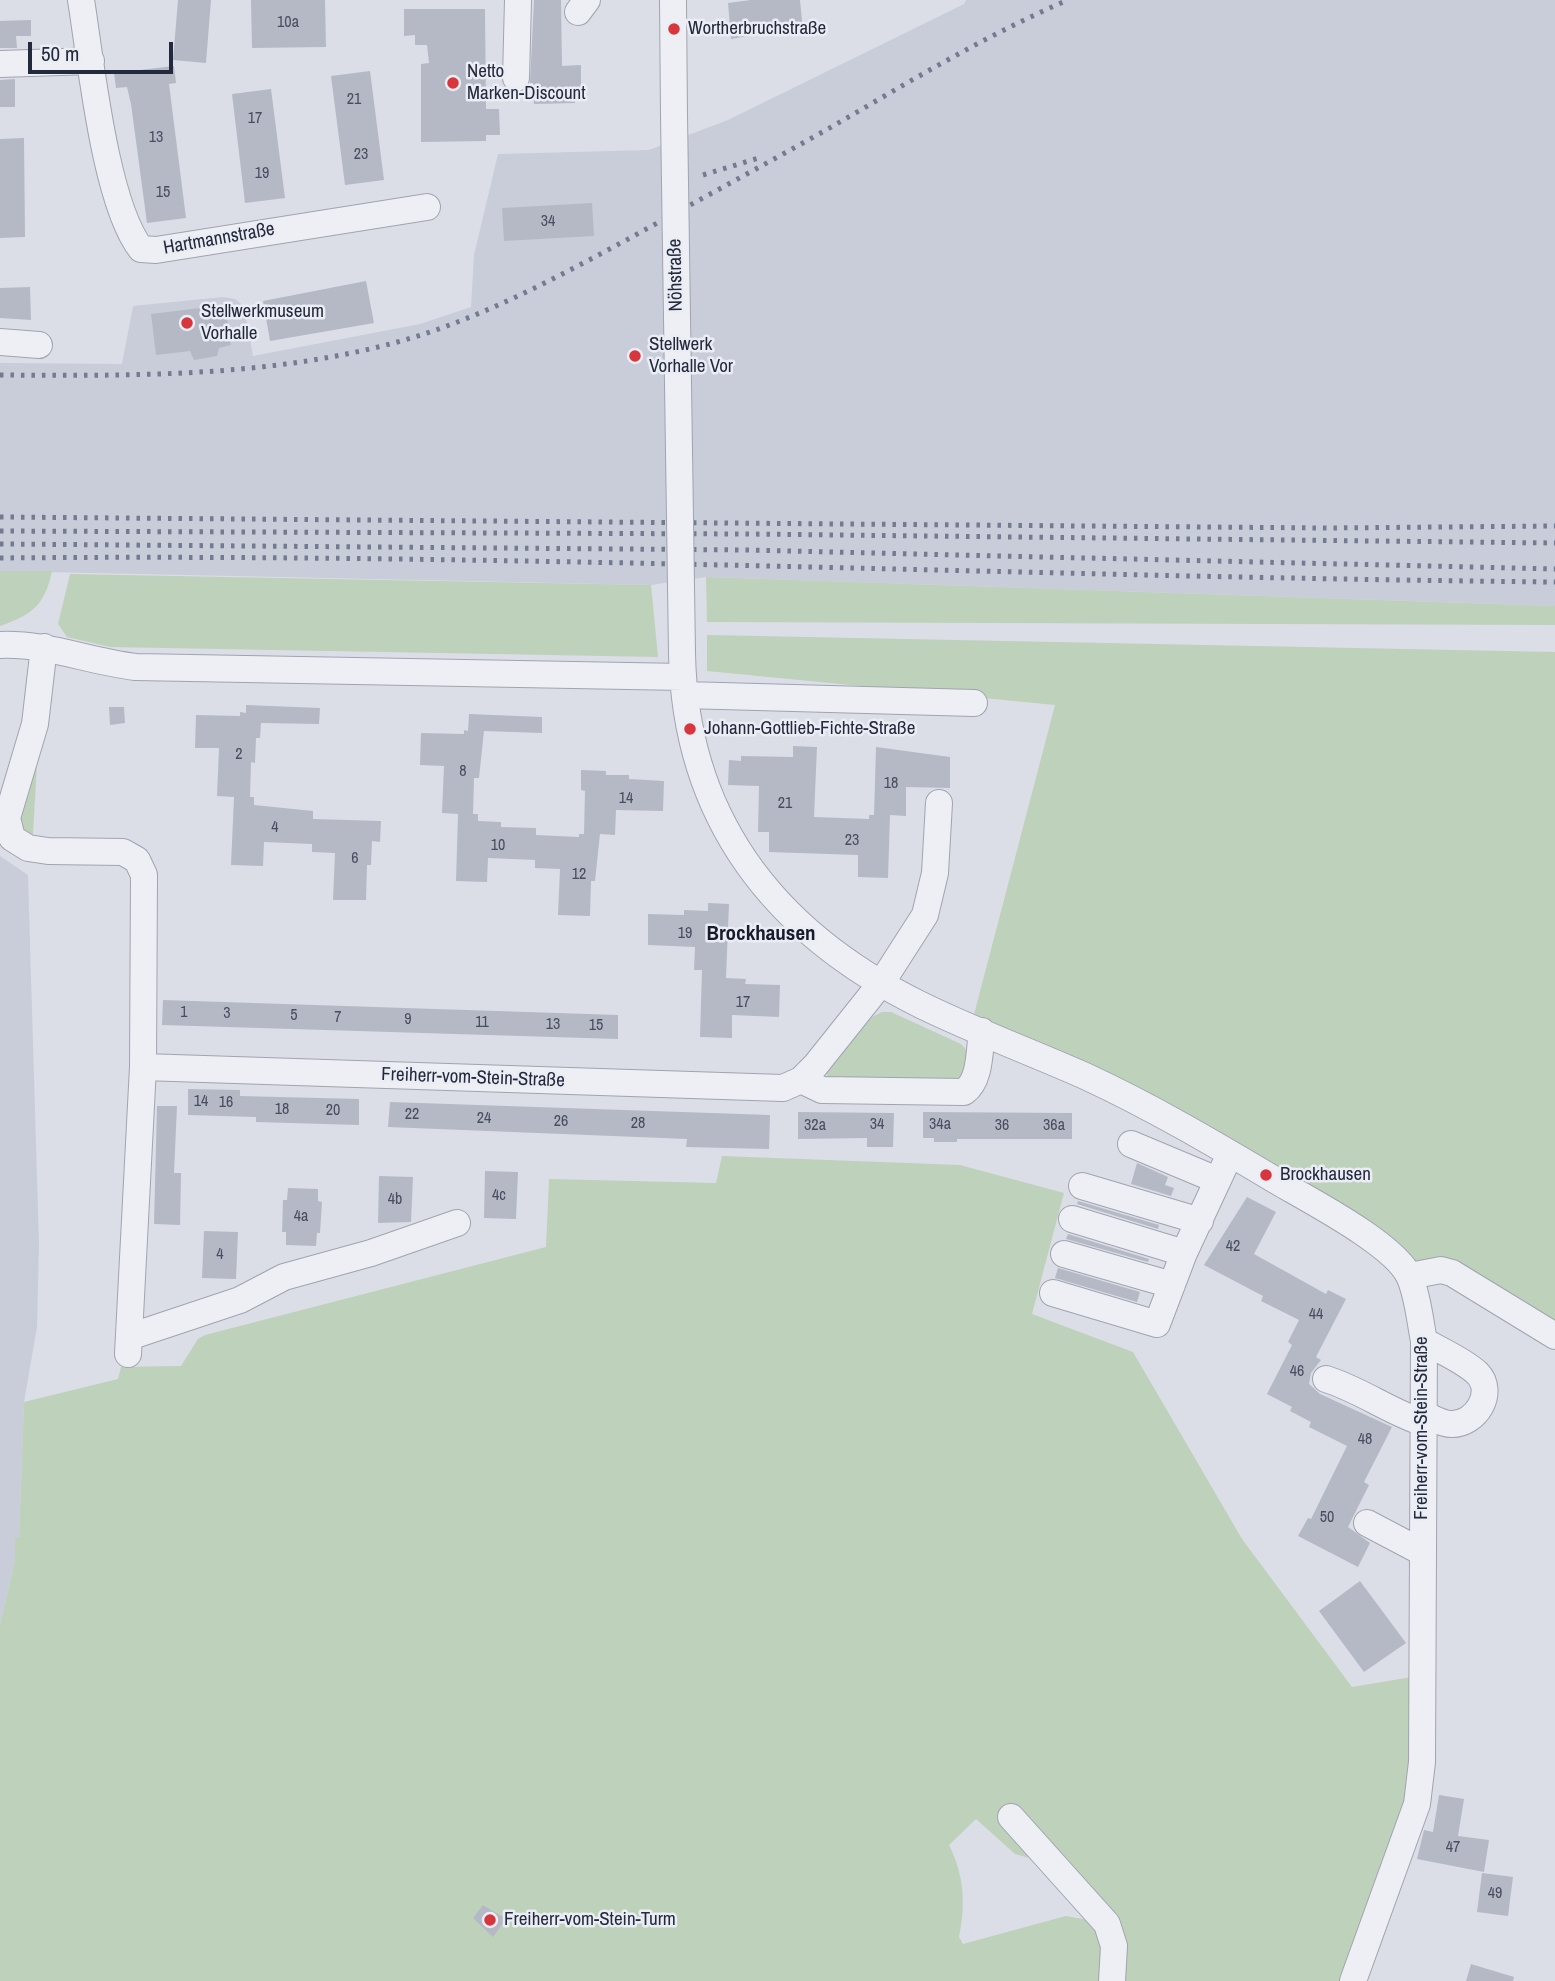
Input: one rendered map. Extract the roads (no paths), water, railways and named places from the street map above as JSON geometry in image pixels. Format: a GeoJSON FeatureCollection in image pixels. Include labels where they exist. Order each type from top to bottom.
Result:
{"type":"FeatureCollection","features":[{"type":"Feature","properties":{"kind":"street","name":"Hartmannstraße"},"geometry":{"type":"LineString","coordinates":[[80,0],[113,180],[130,234],[141,249],[156,250],[427,207]]}},
{"type":"Feature","properties":{"kind":"street"},"geometry":{"type":"LineString","coordinates":[[516,78],[518,0]]}},
{"type":"Feature","properties":{"kind":"street","name":"Nöhstraße"},"geometry":{"type":"LineString","coordinates":[[673,0],[683,675]]}},
{"type":"Feature","properties":{"kind":"street"},"geometry":{"type":"LineString","coordinates":[[0,64],[91,61]]}},
{"type":"Feature","properties":{"kind":"street"},"geometry":{"type":"LineString","coordinates":[[0,342],[39,345]]}},
{"type":"Feature","properties":{"kind":"street"},"geometry":{"type":"LineString","coordinates":[[457,1223],[371,1253],[284,1277],[240,1300],[128,1345],[143,1067],[144,875],[138,860],[123,852],[48,852],[28,848],[12,838],[8,818],[35,724],[22,645],[102,663],[136,667],[683,675],[974,702]]}},
{"type":"Feature","properties":{"kind":"street"},"geometry":{"type":"LineString","coordinates":[[683,675],[690,729],[718,818],[749,871],[836,955],[920,1004],[1142,1104],[1348,1223],[1388,1252],[1410,1276],[1441,1270],[1452,1273],[1555,1336]]}},
{"type":"Feature","properties":{"kind":"street"},"geometry":{"type":"LineString","coordinates":[[801,1080],[882,982],[925,915],[935,873],[939,803]]}},
{"type":"Feature","properties":{"kind":"street","name":"Freiherr-vom-Stein-Straße"},"geometry":{"type":"LineString","coordinates":[[143,1067],[783,1088],[801,1080],[822,1090],[964,1092],[972,1086],[976,1076],[982,1031]]}},
{"type":"Feature","properties":{"kind":"street"},"geometry":{"type":"LineString","coordinates":[[1131,1144],[1217,1180]]}},
{"type":"Feature","properties":{"kind":"street"},"geometry":{"type":"LineString","coordinates":[[1053,1293],[1157,1324],[1184,1253],[1230,1154]]}},
{"type":"Feature","properties":{"kind":"street"},"geometry":{"type":"LineString","coordinates":[[1082,1185],[1200,1221]]}},
{"type":"Feature","properties":{"kind":"street"},"geometry":{"type":"LineString","coordinates":[[1072,1219],[1184,1253]]}},
{"type":"Feature","properties":{"kind":"street"},"geometry":{"type":"LineString","coordinates":[[1064,1254],[1172,1285]]}},
{"type":"Feature","properties":{"kind":"street","name":"Freiherr-vom-Stein-Straße"},"geometry":{"type":"LineString","coordinates":[[1353,1981],[1417,1804],[1422,1762],[1424,1341],[1410,1276]]}},
{"type":"Feature","properties":{"kind":"street"},"geometry":{"type":"LineString","coordinates":[[1326,1379],[1357,1389],[1397,1413],[1452,1424],[1465,1422],[1475,1415],[1485,1396],[1484,1385],[1478,1374],[1424,1341]]}},
{"type":"Feature","properties":{"kind":"street"},"geometry":{"type":"LineString","coordinates":[[1367,1523],[1422,1552]]}},
{"type":"Feature","properties":{"kind":"street"},"geometry":{"type":"LineString","coordinates":[[1011,1817],[1107,1924],[1114,1946],[1112,1981]]}},
{"type":"Feature","properties":{"kind":"railway"},"geometry":{"type":"LineString","coordinates":[[0,375],[146,374],[243,369],[339,356],[450,325],[511,299],[630,238],[919,76],[1068,0]]}},
{"type":"Feature","properties":{"kind":"railway"},"geometry":{"type":"LineString","coordinates":[[703,175],[762,157]]}},
{"type":"Feature","properties":{"kind":"railway"},"geometry":{"type":"LineString","coordinates":[[0,517],[1327,528],[1555,526]]}},
{"type":"Feature","properties":{"kind":"railway"},"geometry":{"type":"LineString","coordinates":[[0,531],[747,534],[1555,543]]}},
{"type":"Feature","properties":{"kind":"railway"},"geometry":{"type":"LineString","coordinates":[[0,544],[746,550],[1555,569]]}},
{"type":"Feature","properties":{"kind":"railway"},"geometry":{"type":"LineString","coordinates":[[0,558],[389,559],[1555,582]]}},
{"type":"Feature","properties":{"kind":"place","name":"Wortherbruchstraße"},"geometry":{"type":"Point","coordinates":[674,29]}},
{"type":"Feature","properties":{"kind":"place","name":"Netto Marken-Discount"},"geometry":{"type":"Point","coordinates":[453,83]}},
{"type":"Feature","properties":{"kind":"place","name":"Stellwerkmuseum Vorhalle"},"geometry":{"type":"Point","coordinates":[187,323]}},
{"type":"Feature","properties":{"kind":"place","name":"Stellwerk Vorhalle Vor"},"geometry":{"type":"Point","coordinates":[635,356]}},
{"type":"Feature","properties":{"kind":"place","name":"Johann-Gottlieb-Fichte-Straße"},"geometry":{"type":"Point","coordinates":[690,729]}},
{"type":"Feature","properties":{"kind":"place","name":"Brockhausen"},"geometry":{"type":"Point","coordinates":[1266,1175]}},
{"type":"Feature","properties":{"kind":"place","name":"Freiherr-vom-Stein-Turm"},"geometry":{"type":"Point","coordinates":[490,1920]}},
{"type":"Feature","properties":{"kind":"district","name":"Brockhausen"},"geometry":{"type":"Point","coordinates":[761,934]}}]}
